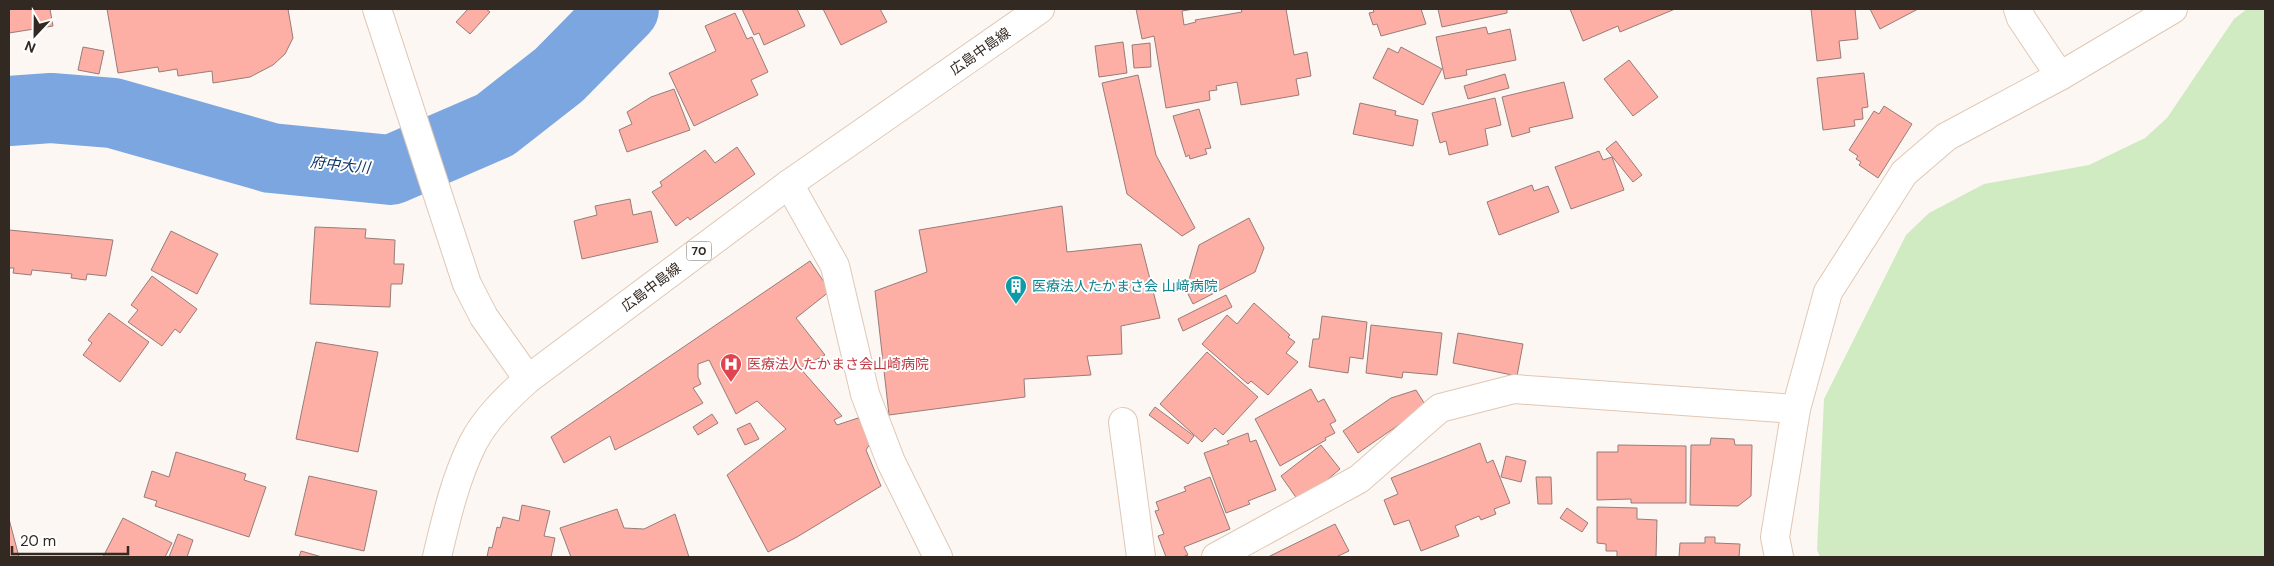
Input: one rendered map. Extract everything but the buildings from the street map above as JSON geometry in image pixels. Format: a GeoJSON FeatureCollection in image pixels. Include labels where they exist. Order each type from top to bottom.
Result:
{"type":"FeatureCollection","features":[{"type":"Feature","properties":{"kind":"street"},"geometry":{"type":"LineString","coordinates":[[377,9],[467,284],[484,317],[528,379]]}},
{"type":"Feature","properties":{"kind":"street","name":"広島中島線"},"geometry":{"type":"LineString","coordinates":[[437,557],[452,498],[473,442],[499,406],[528,379],[789,184],[1040,9]]}},
{"type":"Feature","properties":{"kind":"street"},"geometry":{"type":"LineString","coordinates":[[2018,9],[2021,18],[2060,76]]}},
{"type":"Feature","properties":{"kind":"street"},"geometry":{"type":"LineString","coordinates":[[1779,557],[1775,537],[1796,409],[1828,292],[1904,173],[1946,137],[2060,76],[2173,9]]}},
{"type":"Feature","properties":{"kind":"street"},"geometry":{"type":"LineString","coordinates":[[789,184],[835,266],[865,394],[891,462],[938,557]]}},
{"type":"Feature","properties":{"kind":"street"},"geometry":{"type":"LineString","coordinates":[[1216,557],[1359,479],[1440,408],[1514,390],[1796,409]]}},
{"type":"Feature","properties":{"kind":"street"},"geometry":{"type":"LineString","coordinates":[[1123,422],[1141,557]]}},
{"type":"Feature","properties":{"kind":"green space"},"geometry":{"type":"Polygon","coordinates":[[[2247,9],[2265,9],[2265,557],[1820,557],[1817,550],[1824,399],[1906,235],[1929,213],[1984,184],[2089,165],[2145,138],[2167,118],[2234,19],[2247,9]]]}},
{"type":"Feature","properties":{"kind":"waterway","name":"府中大川"},"geometry":{"type":"LineString","coordinates":[[9,111],[51,108],[113,113],[271,158],[391,170],[495,125],[559,75],[624,9]]}},
{"type":"Feature","properties":{"kind":"place","name":"医療法人たかまさ会 山﨑病院"},"geometry":{"type":"Point","coordinates":[1016,305]}},
{"type":"Feature","properties":{"kind":"place","name":"医療法人たかまさ会山崎病院"},"geometry":{"type":"Point","coordinates":[731,383]}}]}
